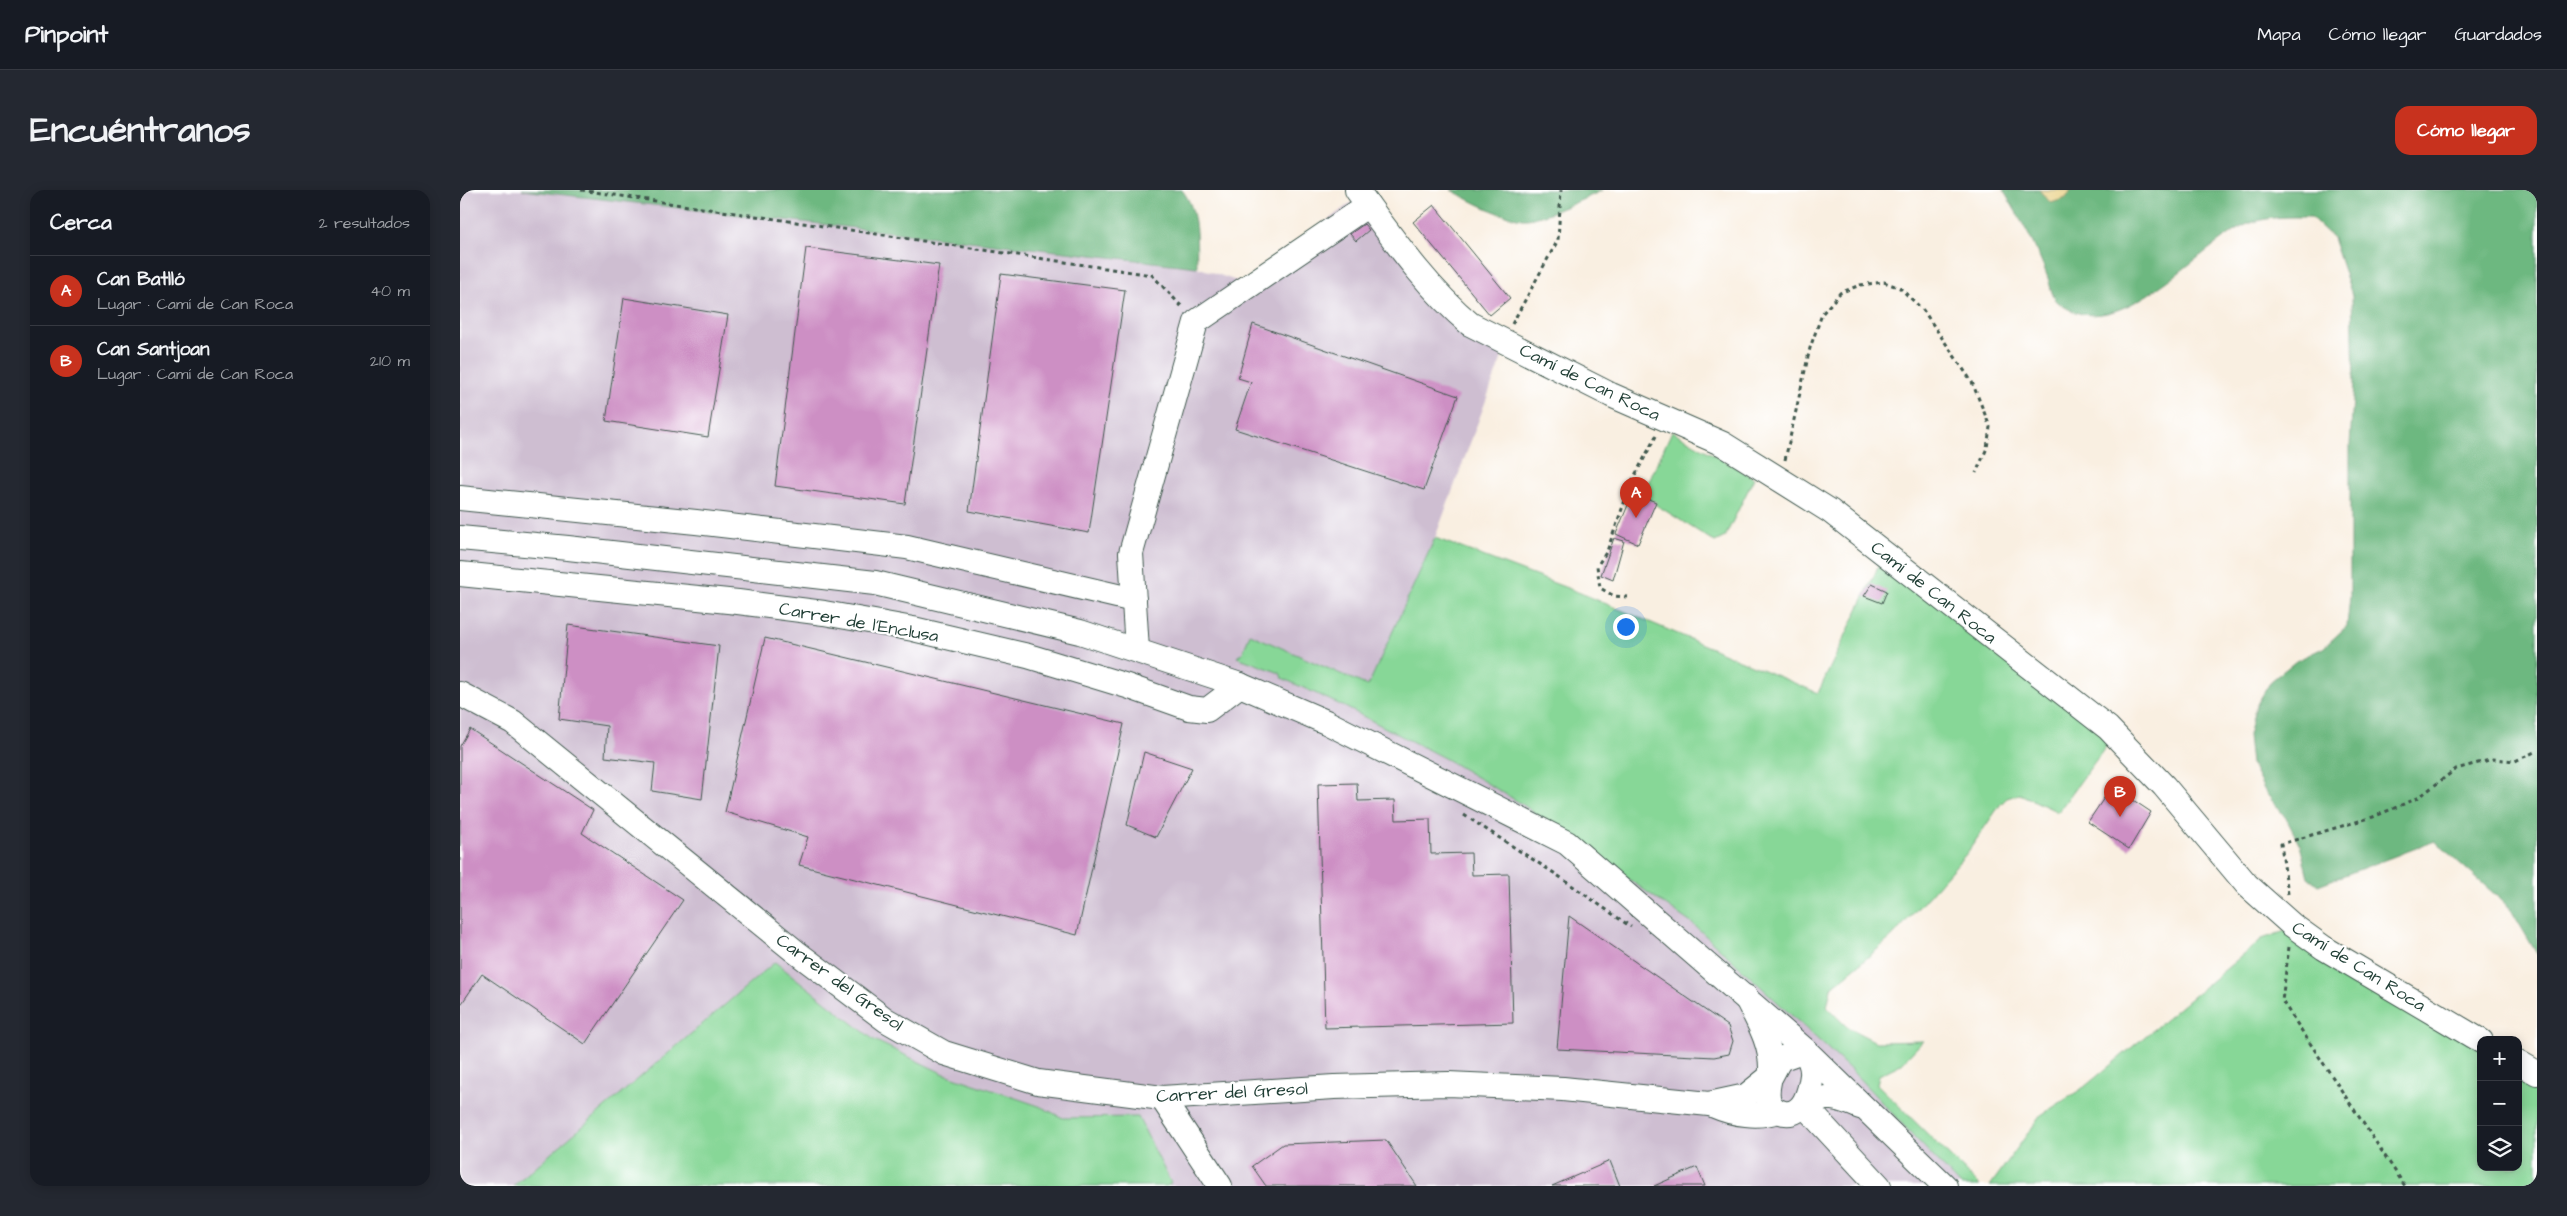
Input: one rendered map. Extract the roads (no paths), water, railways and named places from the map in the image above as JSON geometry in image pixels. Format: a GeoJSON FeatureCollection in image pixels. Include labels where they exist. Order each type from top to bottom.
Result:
{"type":"FeatureCollection","features":[{"type":"Feature","properties":{"kind":"street"},"geometry":{"type":"LineString","coordinates":[[1136,650],[1131,553],[1196,322],[1362,197]]}},
{"type":"Feature","properties":{"kind":"street","name":"Camí de Can Roca"},"geometry":{"type":"LineString","coordinates":[[1362,197],[1456,311],[1470,324],[1611,395],[1723,444],[1776,475],[1854,529],[2108,728],[2164,786],[2247,885],[2292,924],[2331,952],[2477,1039]]}},
{"type":"Feature","properties":{"kind":"street"},"geometry":{"type":"LineString","coordinates":[[460,498],[696,522],[907,547],[1134,600]]}},
{"type":"Feature","properties":{"kind":"street"},"geometry":{"type":"LineString","coordinates":[[460,538],[568,548],[875,583],[1080,632],[1240,685],[1326,722],[1568,843],[1805,1050],[1863,1109],[1945,1186]]}},
{"type":"Feature","properties":{"kind":"street","name":"Carrer de l'Enclusa"},"geometry":{"type":"LineString","coordinates":[[460,574],[738,602],[913,629],[1028,656],[1127,686],[1189,708],[1207,710],[1240,685]]}},
{"type":"Feature","properties":{"kind":"street","name":"Carrer del Gresol"},"geometry":{"type":"LineString","coordinates":[[460,694],[513,722],[796,952],[886,1020],[944,1053],[1038,1082],[1162,1098],[1334,1087],[1448,1084],[1563,1089],[1709,1104]]}},
{"type":"Feature","properties":{"kind":"street"},"geometry":{"type":"LineString","coordinates":[[1746,997],[1769,1049],[1771,1076],[1768,1097],[1772,1108],[1789,1113],[1797,1111],[1816,1098],[1826,1097],[1846,1101],[1863,1109]]}},
{"type":"Feature","properties":{"kind":"street"},"geometry":{"type":"LineString","coordinates":[[1709,1104],[1746,1096],[1771,1076],[1780,1059],[1805,1050]]}},
{"type":"Feature","properties":{"kind":"street"},"geometry":{"type":"LineString","coordinates":[[1804,1105],[1812,1074],[1805,1050]]}},
{"type":"Feature","properties":{"kind":"street"},"geometry":{"type":"LineString","coordinates":[[2522,1064],[2537,1073]]}},
{"type":"Feature","properties":{"kind":"street"},"geometry":{"type":"LineString","coordinates":[[1162,1098],[1220,1186]]}},
{"type":"Feature","properties":{"kind":"street"},"geometry":{"type":"LineString","coordinates":[[1709,1104],[1724,1110],[1738,1112],[1767,1114],[1777,1111]]}},
{"type":"Feature","properties":{"kind":"street"},"geometry":{"type":"LineString","coordinates":[[1804,1105],[1879,1186]]}},
{"type":"Feature","properties":{"kind":"place","name":"Can Batlló"},"geometry":{"type":"Point","coordinates":[1636,518]}},
{"type":"Feature","properties":{"kind":"place","name":"Can Santjoan"},"geometry":{"type":"Point","coordinates":[2120,817]}}]}
